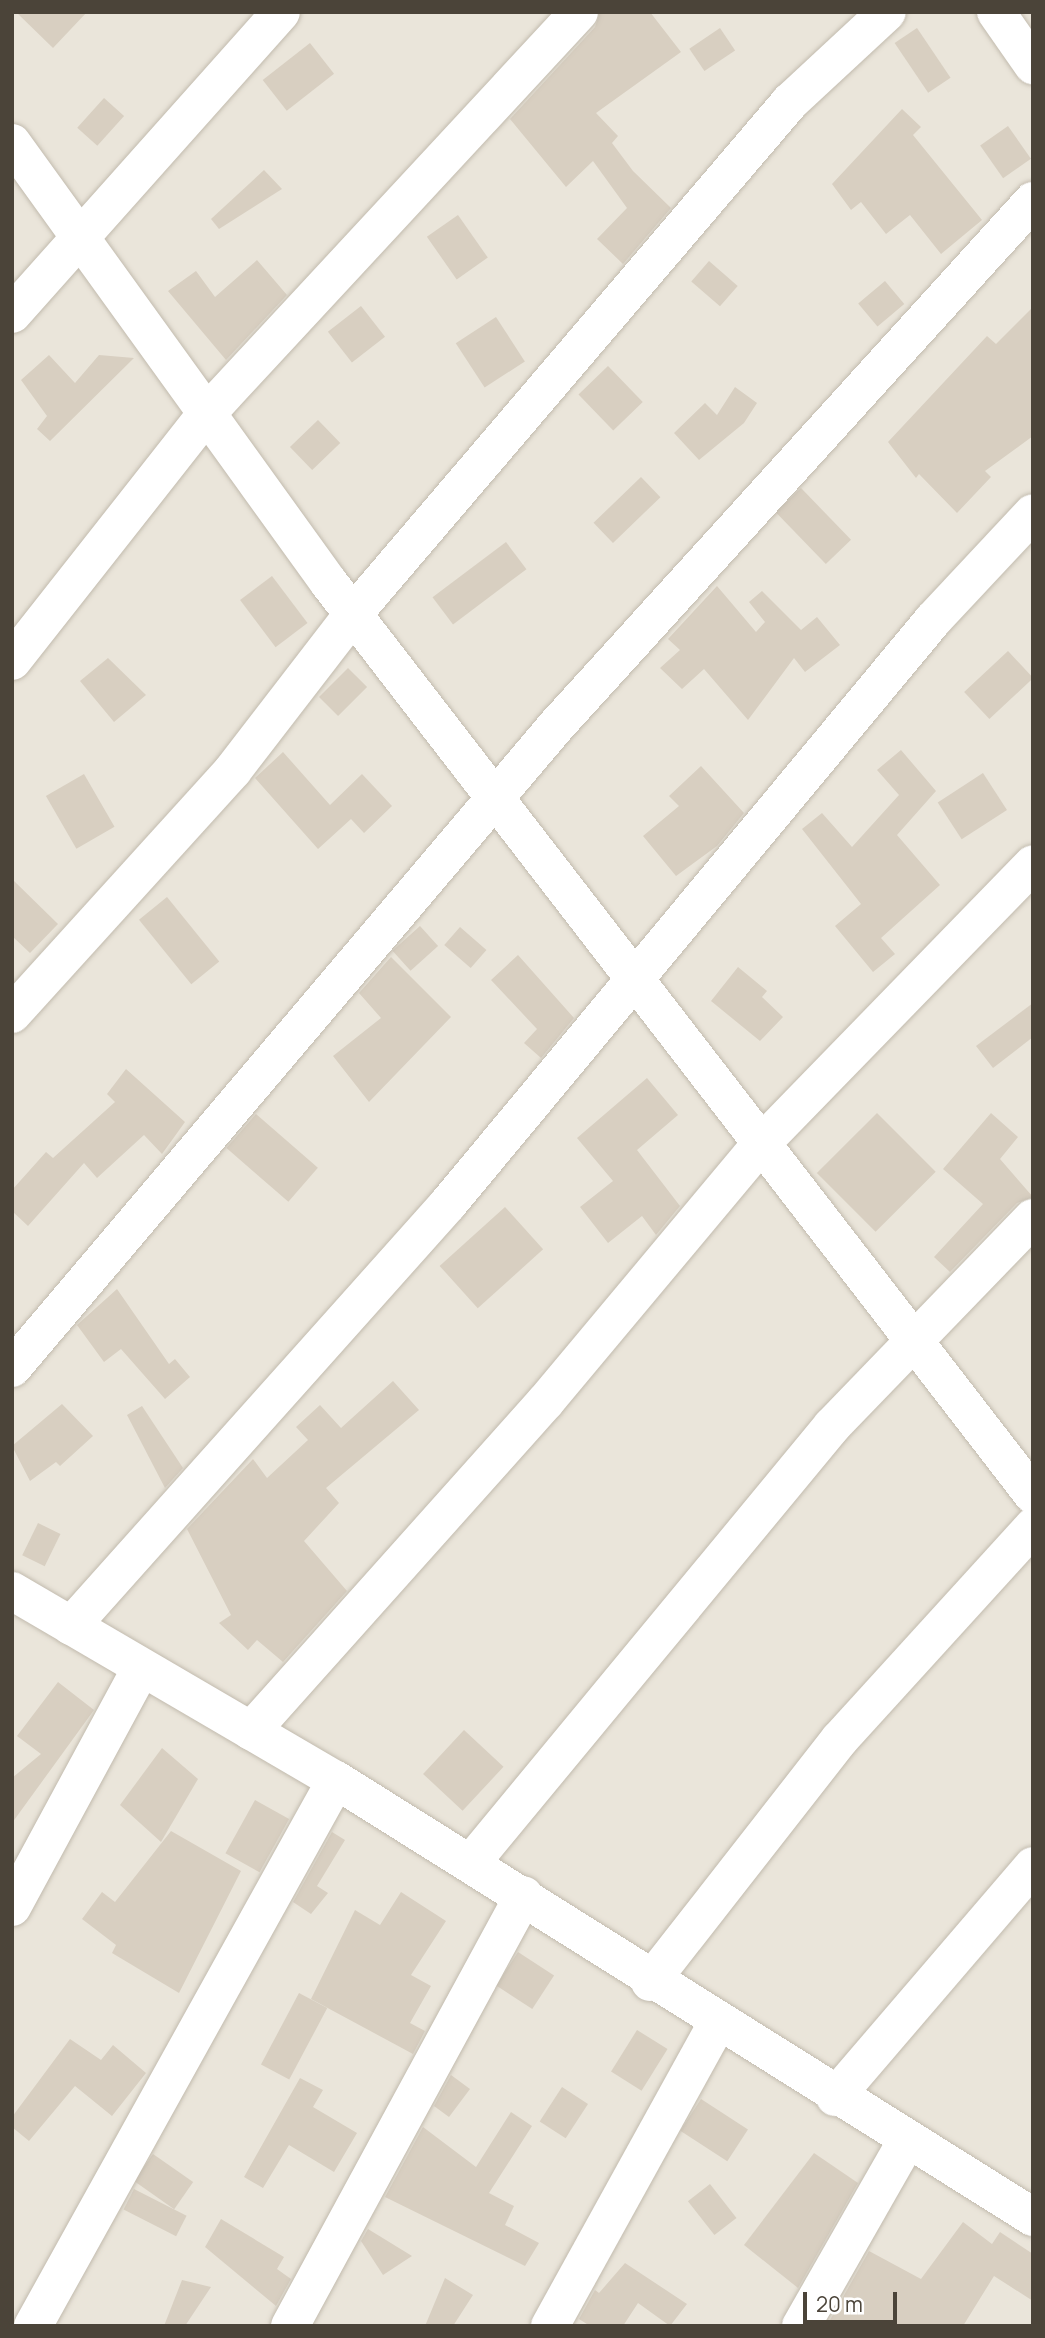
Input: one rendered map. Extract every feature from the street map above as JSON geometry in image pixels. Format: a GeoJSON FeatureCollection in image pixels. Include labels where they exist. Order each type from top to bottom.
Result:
{"type":"FeatureCollection","features":[{"type":"Feature","properties":{"kind":"street"},"geometry":{"type":"LineString","coordinates":[[12,314],[281,12]]}},
{"type":"Feature","properties":{"kind":"street"},"geometry":{"type":"LineString","coordinates":[[12,661],[209,411],[579,12]]}},
{"type":"Feature","properties":{"kind":"street"},"geometry":{"type":"LineString","coordinates":[[12,1014],[233,770],[354,613],[790,102],[887,12]]}},
{"type":"Feature","properties":{"kind":"street"},"geometry":{"type":"LineString","coordinates":[[996,12],[1033,65]]}},
{"type":"Feature","properties":{"kind":"street"},"geometry":{"type":"LineString","coordinates":[[12,143],[354,613],[639,979],[761,1144],[1033,1495]]}},
{"type":"Feature","properties":{"kind":"street"},"geometry":{"type":"LineString","coordinates":[[12,1367],[498,796],[1033,201]]}},
{"type":"Feature","properties":{"kind":"street"},"geometry":{"type":"LineString","coordinates":[[71,1626],[448,1204],[639,979],[933,620],[1033,513]]}},
{"type":"Feature","properties":{"kind":"street"},"geometry":{"type":"LineString","coordinates":[[250,1731],[538,1411],[761,1144],[1033,864]]}},
{"type":"Feature","properties":{"kind":"street"},"geometry":{"type":"LineString","coordinates":[[471,1863],[762,1509],[915,1340],[1033,1218]]}},
{"type":"Feature","properties":{"kind":"street"},"geometry":{"type":"LineString","coordinates":[[650,1982],[840,1739],[1033,1527]]}},
{"type":"Feature","properties":{"kind":"street"},"geometry":{"type":"LineString","coordinates":[[12,1591],[336,1780],[524,1895],[650,1982],[906,2142],[1033,2217]]}},
{"type":"Feature","properties":{"kind":"street"},"geometry":{"type":"LineString","coordinates":[[12,1907],[141,1668]]}},
{"type":"Feature","properties":{"kind":"street"},"geometry":{"type":"LineString","coordinates":[[33,2326],[336,1780]]}},
{"type":"Feature","properties":{"kind":"street"},"geometry":{"type":"LineString","coordinates":[[835,2097],[1033,1867]]}},
{"type":"Feature","properties":{"kind":"street"},"geometry":{"type":"LineString","coordinates":[[290,2326],[524,1895]]}},
{"type":"Feature","properties":{"kind":"street"},"geometry":{"type":"LineString","coordinates":[[550,2326],[717,2024]]}},
{"type":"Feature","properties":{"kind":"street"},"geometry":{"type":"LineString","coordinates":[[801,2326],[906,2142]]}},
{"type":"Feature","properties":{"kind":"shaded area"},"geometry":{"type":"Polygon","coordinates":[[[12,12],[1033,12],[1033,2326],[12,2326],[12,12]]]}},
{"type":"Feature","properties":{"kind":"building"},"geometry":{"type":"Polygon","coordinates":[[[16,12],[87,12],[53,48],[16,12]]]}},
{"type":"Feature","properties":{"kind":"building"},"geometry":{"type":"Polygon","coordinates":[[[600,12],[650,12],[681,52],[596,113],[618,136],[612,143],[633,171],[671,208],[623,264],[597,239],[627,208],[593,161],[566,187],[510,119],[595,27],[600,12]]]}},
{"type":"Feature","properties":{"kind":"building"},"geometry":{"type":"Polygon","coordinates":[[[720,28],[735,50],[704,71],[689,49],[720,28]]]}},
{"type":"Feature","properties":{"kind":"building"},"geometry":{"type":"Polygon","coordinates":[[[917,28],[951,78],[928,93],[895,43],[917,28]]]}},
{"type":"Feature","properties":{"kind":"building"},"geometry":{"type":"Polygon","coordinates":[[[310,43],[334,74],[287,111],[263,80],[310,43]]]}},
{"type":"Feature","properties":{"kind":"building"},"geometry":{"type":"Polygon","coordinates":[[[104,98],[124,116],[97,146],[77,128],[104,98]]]}},
{"type":"Feature","properties":{"kind":"building"},"geometry":{"type":"Polygon","coordinates":[[[902,109],[921,127],[913,135],[982,220],[941,254],[910,215],[886,234],[861,202],[851,210],[832,184],[902,109]]]}},
{"type":"Feature","properties":{"kind":"building"},"geometry":{"type":"Polygon","coordinates":[[[1008,126],[1031,159],[1003,178],[980,146],[1008,126]]]}},
{"type":"Feature","properties":{"kind":"building"},"geometry":{"type":"Polygon","coordinates":[[[264,170],[282,189],[219,229],[211,219],[264,170]]]}},
{"type":"Feature","properties":{"kind":"building"},"geometry":{"type":"Polygon","coordinates":[[[458,215],[488,258],[457,279],[427,237],[458,215]]]}},
{"type":"Feature","properties":{"kind":"building"},"geometry":{"type":"Polygon","coordinates":[[[257,260],[287,295],[226,360],[168,291],[196,271],[215,297],[257,260]]]}},
{"type":"Feature","properties":{"kind":"building"},"geometry":{"type":"Polygon","coordinates":[[[709,261],[738,286],[720,306],[691,281],[709,261]]]}},
{"type":"Feature","properties":{"kind":"building"},"geometry":{"type":"Polygon","coordinates":[[[885,281],[904,304],[877,326],[858,303],[885,281]]]}},
{"type":"Feature","properties":{"kind":"building"},"geometry":{"type":"Polygon","coordinates":[[[361,306],[385,337],[352,363],[328,332],[361,306]]]}},
{"type":"Feature","properties":{"kind":"building"},"geometry":{"type":"Polygon","coordinates":[[[1033,307],[1033,436],[985,471],[991,477],[957,513],[919,474],[916,478],[888,442],[987,336],[996,344],[1033,307]]]}},
{"type":"Feature","properties":{"kind":"building"},"geometry":{"type":"Polygon","coordinates":[[[496,317],[525,361],[485,388],[456,343],[496,317]]]}},
{"type":"Feature","properties":{"kind":"building"},"geometry":{"type":"Polygon","coordinates":[[[49,355],[75,383],[99,355],[134,358],[50,441],[37,429],[47,416],[21,380],[49,355]]]}},
{"type":"Feature","properties":{"kind":"building"},"geometry":{"type":"Polygon","coordinates":[[[608,366],[643,402],[613,430],[579,394],[608,366]]]}},
{"type":"Feature","properties":{"kind":"building"},"geometry":{"type":"Polygon","coordinates":[[[735,387],[757,403],[744,423],[699,460],[674,433],[705,403],[717,415],[735,387]]]}},
{"type":"Feature","properties":{"kind":"building"},"geometry":{"type":"Polygon","coordinates":[[[318,420],[340,443],[312,470],[290,447],[318,420]]]}},
{"type":"Feature","properties":{"kind":"building"},"geometry":{"type":"Polygon","coordinates":[[[641,477],[660,497],[613,543],[594,523],[641,477]]]}},
{"type":"Feature","properties":{"kind":"building"},"geometry":{"type":"Polygon","coordinates":[[[801,488],[851,540],[826,564],[776,512],[801,488]]]}},
{"type":"Feature","properties":{"kind":"building"},"geometry":{"type":"Polygon","coordinates":[[[506,542],[526,569],[453,625],[433,597],[506,542]]]}},
{"type":"Feature","properties":{"kind":"building"},"geometry":{"type":"Polygon","coordinates":[[[272,576],[308,623],[276,647],[240,600],[272,576]]]}},
{"type":"Feature","properties":{"kind":"building"},"geometry":{"type":"Polygon","coordinates":[[[717,586],[756,632],[765,622],[749,602],[762,591],[801,630],[817,617],[840,645],[805,672],[794,658],[748,720],[704,669],[682,689],[660,668],[680,650],[668,639],[717,586]]]}},
{"type":"Feature","properties":{"kind":"building"},"geometry":{"type":"Polygon","coordinates":[[[1008,651],[1033,678],[989,719],[964,692],[1008,651]]]}},
{"type":"Feature","properties":{"kind":"building"},"geometry":{"type":"Polygon","coordinates":[[[108,658],[146,695],[114,722],[80,681],[108,658]]]}},
{"type":"Feature","properties":{"kind":"building"},"geometry":{"type":"Polygon","coordinates":[[[348,668],[367,687],[338,716],[319,697],[348,668]]]}},
{"type":"Feature","properties":{"kind":"building"},"geometry":{"type":"Polygon","coordinates":[[[901,750],[936,791],[897,835],[940,885],[881,938],[895,954],[873,972],[835,926],[861,904],[802,829],[822,813],[852,847],[899,795],[877,770],[901,750]]]}},
{"type":"Feature","properties":{"kind":"building"},"geometry":{"type":"Polygon","coordinates":[[[283,752],[330,805],[362,774],[392,806],[364,833],[351,819],[318,849],[255,778],[283,752]]]}},
{"type":"Feature","properties":{"kind":"building"},"geometry":{"type":"Polygon","coordinates":[[[701,766],[744,813],[717,846],[676,876],[643,836],[679,806],[669,796],[701,766]]]}},
{"type":"Feature","properties":{"kind":"building"},"geometry":{"type":"Polygon","coordinates":[[[983,773],[1007,810],[962,839],[938,802],[983,773]]]}},
{"type":"Feature","properties":{"kind":"building"},"geometry":{"type":"Polygon","coordinates":[[[84,774],[114,827],[76,849],[46,796],[84,774]]]}},
{"type":"Feature","properties":{"kind":"building"},"geometry":{"type":"Polygon","coordinates":[[[12,879],[58,924],[30,953],[12,936],[12,879]]]}},
{"type":"Feature","properties":{"kind":"building"},"geometry":{"type":"Polygon","coordinates":[[[167,897],[219,962],[191,984],[139,920],[167,897]]]}},
{"type":"Feature","properties":{"kind":"building"},"geometry":{"type":"Polygon","coordinates":[[[420,926],[438,946],[411,971],[393,951],[420,926]]]}},
{"type":"Feature","properties":{"kind":"building"},"geometry":{"type":"Polygon","coordinates":[[[460,927],[486,950],[471,968],[444,945],[460,927]]]}},
{"type":"Feature","properties":{"kind":"building"},"geometry":{"type":"Polygon","coordinates":[[[518,955],[574,1018],[541,1058],[524,1043],[537,1029],[491,980],[518,955]]]}},
{"type":"Feature","properties":{"kind":"building"},"geometry":{"type":"Polygon","coordinates":[[[391,957],[451,1017],[369,1102],[333,1056],[381,1018],[359,993],[391,957]]]}},
{"type":"Feature","properties":{"kind":"building"},"geometry":{"type":"Polygon","coordinates":[[[738,967],[767,991],[762,997],[783,1017],[760,1041],[711,1001],[738,967]]]}},
{"type":"Feature","properties":{"kind":"building"},"geometry":{"type":"Polygon","coordinates":[[[1033,1003],[1033,1037],[993,1068],[976,1046],[1033,1003]]]}},
{"type":"Feature","properties":{"kind":"building"},"geometry":{"type":"Polygon","coordinates":[[[126,1069],[185,1122],[162,1154],[144,1135],[97,1178],[84,1163],[28,1226],[12,1211],[12,1190],[46,1152],[53,1158],[115,1102],[107,1094],[126,1069]]]}},
{"type":"Feature","properties":{"kind":"building"},"geometry":{"type":"Polygon","coordinates":[[[647,1078],[678,1115],[637,1150],[680,1206],[656,1235],[642,1216],[608,1243],[580,1207],[613,1181],[577,1138],[647,1078]]]}},
{"type":"Feature","properties":{"kind":"building"},"geometry":{"type":"Polygon","coordinates":[[[877,1113],[936,1172],[876,1232],[817,1173],[877,1113]]]}},
{"type":"Feature","properties":{"kind":"building"},"geometry":{"type":"Polygon","coordinates":[[[991,1113],[1018,1137],[1000,1159],[1033,1197],[1017,1203],[950,1272],[934,1257],[983,1204],[943,1169],[991,1113]]]}},
{"type":"Feature","properties":{"kind":"building"},"geometry":{"type":"Polygon","coordinates":[[[256,1114],[318,1168],[288,1202],[226,1148],[256,1114]]]}},
{"type":"Feature","properties":{"kind":"building"},"geometry":{"type":"Polygon","coordinates":[[[505,1207],[543,1249],[478,1308],[440,1266],[505,1207]]]}},
{"type":"Feature","properties":{"kind":"building"},"geometry":{"type":"Polygon","coordinates":[[[117,1289],[169,1364],[175,1359],[190,1377],[165,1399],[121,1349],[104,1362],[77,1325],[117,1289]]]}},
{"type":"Feature","properties":{"kind":"building"},"geometry":{"type":"Polygon","coordinates":[[[393,1381],[419,1410],[326,1488],[339,1503],[304,1541],[347,1591],[283,1662],[257,1640],[248,1650],[219,1623],[231,1615],[187,1529],[253,1459],[267,1478],[308,1440],[296,1427],[320,1405],[341,1428],[393,1381]]]}},
{"type":"Feature","properties":{"kind":"building"},"geometry":{"type":"Polygon","coordinates":[[[62,1404],[93,1436],[60,1466],[56,1462],[30,1481],[12,1446],[62,1404]]]}},
{"type":"Feature","properties":{"kind":"building"},"geometry":{"type":"Polygon","coordinates":[[[142,1406],[183,1468],[165,1488],[127,1415],[142,1406]]]}},
{"type":"Feature","properties":{"kind":"building"},"geometry":{"type":"Polygon","coordinates":[[[38,1523],[60,1534],[45,1566],[22,1555],[38,1523]]]}},
{"type":"Feature","properties":{"kind":"building"},"geometry":{"type":"Polygon","coordinates":[[[58,1682],[94,1710],[12,1823],[12,1778],[41,1754],[17,1736],[58,1682]]]}},
{"type":"Feature","properties":{"kind":"building"},"geometry":{"type":"Polygon","coordinates":[[[464,1730],[503,1767],[463,1811],[423,1774],[464,1730]]]}},
{"type":"Feature","properties":{"kind":"building"},"geometry":{"type":"Polygon","coordinates":[[[162,1748],[198,1779],[161,1842],[120,1805],[162,1748]]]}},
{"type":"Feature","properties":{"kind":"building"},"geometry":{"type":"Polygon","coordinates":[[[255,1800],[289,1819],[260,1872],[225,1853],[255,1800]]]}},
{"type":"Feature","properties":{"kind":"building"},"geometry":{"type":"Polygon","coordinates":[[[171,1831],[241,1871],[179,1993],[112,1953],[116,1945],[82,1919],[102,1892],[115,1902],[171,1831]]]}},
{"type":"Feature","properties":{"kind":"building"},"geometry":{"type":"Polygon","coordinates":[[[332,1832],[345,1840],[317,1886],[328,1893],[311,1914],[293,1902],[332,1832]]]}},
{"type":"Feature","properties":{"kind":"building"},"geometry":{"type":"Polygon","coordinates":[[[401,1892],[446,1921],[411,1975],[431,1986],[410,2023],[425,2031],[413,2054],[311,1999],[355,1910],[380,1925],[401,1892]]]}},
{"type":"Feature","properties":{"kind":"building"},"geometry":{"type":"Polygon","coordinates":[[[518,1952],[554,1975],[532,2009],[496,1986],[518,1952]]]}},
{"type":"Feature","properties":{"kind":"building"},"geometry":{"type":"Polygon","coordinates":[[[299,1993],[327,2008],[289,2080],[261,2065],[299,1993]]]}},
{"type":"Feature","properties":{"kind":"building"},"geometry":{"type":"Polygon","coordinates":[[[637,2030],[668,2049],[642,2091],[611,2072],[637,2030]]]}},
{"type":"Feature","properties":{"kind":"building"},"geometry":{"type":"Polygon","coordinates":[[[70,2039],[101,2060],[113,2045],[146,2073],[112,2116],[75,2086],[29,2141],[12,2127],[12,2117],[70,2039]]]}},
{"type":"Feature","properties":{"kind":"building"},"geometry":{"type":"Polygon","coordinates":[[[451,2075],[470,2089],[449,2117],[434,2106],[451,2075]]]}},
{"type":"Feature","properties":{"kind":"building"},"geometry":{"type":"Polygon","coordinates":[[[300,2078],[323,2090],[313,2107],[357,2133],[334,2172],[289,2145],[263,2188],[244,2177],[300,2078]]]}},
{"type":"Feature","properties":{"kind":"building"},"geometry":{"type":"Polygon","coordinates":[[[562,2087],[588,2104],[566,2138],[540,2121],[562,2087]]]}},
{"type":"Feature","properties":{"kind":"building"},"geometry":{"type":"Polygon","coordinates":[[[701,2099],[748,2129],[727,2161],[680,2131],[701,2099]]]}},
{"type":"Feature","properties":{"kind":"building"},"geometry":{"type":"Polygon","coordinates":[[[511,2112],[532,2126],[489,2193],[514,2206],[505,2225],[539,2243],[525,2266],[385,2197],[423,2127],[476,2167],[511,2112]]]}},
{"type":"Feature","properties":{"kind":"building"},"geometry":{"type":"Polygon","coordinates":[[[814,2153],[858,2183],[798,2288],[744,2245],[814,2153]]]}},
{"type":"Feature","properties":{"kind":"building"},"geometry":{"type":"Polygon","coordinates":[[[153,2154],[193,2182],[174,2209],[134,2181],[153,2154]]]}},
{"type":"Feature","properties":{"kind":"building"},"geometry":{"type":"Polygon","coordinates":[[[710,2184],[736,2218],[714,2235],[688,2201],[710,2184]]]}},
{"type":"Feature","properties":{"kind":"building"},"geometry":{"type":"Polygon","coordinates":[[[134,2189],[187,2216],[176,2236],[124,2209],[134,2189]]]}},
{"type":"Feature","properties":{"kind":"building"},"geometry":{"type":"Polygon","coordinates":[[[221,2219],[284,2257],[277,2269],[291,2279],[276,2306],[205,2247],[221,2219]]]}},
{"type":"Feature","properties":{"kind":"building"},"geometry":{"type":"Polygon","coordinates":[[[963,2222],[992,2244],[1000,2232],[1033,2254],[1033,2301],[994,2276],[963,2326],[840,2326],[830,2320],[869,2251],[921,2279],[963,2222]]]}},
{"type":"Feature","properties":{"kind":"building"},"geometry":{"type":"Polygon","coordinates":[[[368,2229],[412,2256],[383,2275],[361,2241],[368,2229]]]}},
{"type":"Feature","properties":{"kind":"building"},"geometry":{"type":"Polygon","coordinates":[[[625,2263],[687,2304],[670,2326],[638,2303],[623,2326],[590,2326],[579,2319],[595,2290],[599,2293],[625,2263]]]}},
{"type":"Feature","properties":{"kind":"building"},"geometry":{"type":"Polygon","coordinates":[[[445,2278],[473,2295],[453,2326],[425,2326],[445,2278]]]}},
{"type":"Feature","properties":{"kind":"building"},"geometry":{"type":"Polygon","coordinates":[[[182,2280],[211,2287],[185,2326],[164,2326],[182,2280]]]}}]}
